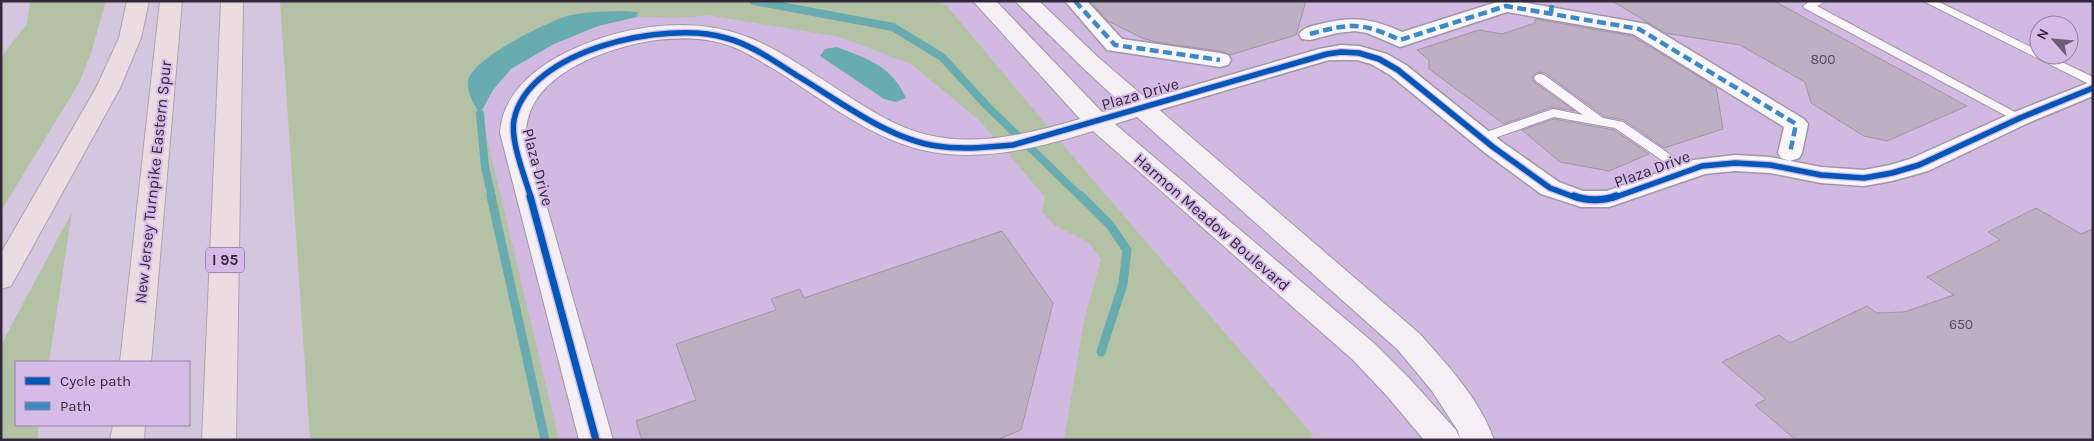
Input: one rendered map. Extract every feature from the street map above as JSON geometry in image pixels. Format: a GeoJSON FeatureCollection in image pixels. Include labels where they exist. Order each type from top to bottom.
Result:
{"type":"FeatureCollection","features":[{"type":"Feature","properties":{"kind":"highway"},"geometry":{"type":"LineString","coordinates":[[1,280],[108,88],[130,38],[138,1]]}},
{"type":"Feature","properties":{"kind":"highway","name":"New Jersey Turnpike Eastern Spur"},"geometry":{"type":"LineString","coordinates":[[135,361],[171,1]]}},
{"type":"Feature","properties":{"kind":"highway","name":"I 95"},"geometry":{"type":"LineString","coordinates":[[219,440],[232,1]]}},
{"type":"Feature","properties":{"kind":"highway"},"geometry":{"type":"LineString","coordinates":[[127,440],[129,426]]}},
{"type":"Feature","properties":{"kind":"street","name":"Harmon Meadow Boulevard"},"geometry":{"type":"LineString","coordinates":[[984,1],[1096,121],[1364,352],[1398,387],[1444,440]]}},
{"type":"Feature","properties":{"kind":"street"},"geometry":{"type":"LineString","coordinates":[[1026,1],[1091,63],[1409,342],[1443,382],[1473,428],[1477,440]]}},
{"type":"Feature","properties":{"kind":"street"},"geometry":{"type":"LineString","coordinates":[[1075,1],[1115,45],[1220,60]]}},
{"type":"Feature","properties":{"kind":"street"},"geometry":{"type":"LineString","coordinates":[[1310,34],[1343,24],[1360,24],[1376,28],[1400,40],[1506,6],[1551,8],[1639,29],[1796,124],[1790,153]]}},
{"type":"Feature","properties":{"kind":"street","name":"Plaza Drive"},"geometry":{"type":"LineString","coordinates":[[596,440],[513,133],[512,119],[520,103],[534,86],[552,70],[587,51],[616,41],[666,33],[700,32],[735,40],[767,57],[880,125],[913,140],[934,145],[987,148],[1013,144],[1061,131],[1328,54],[1342,52],[1359,53],[1379,59],[1398,70],[1482,138],[1550,188],[1581,199],[1610,200],[1702,166],[1735,162],[1864,178],[1919,165],[2020,118],[2093,88]]}},
{"type":"Feature","properties":{"kind":"lane"},"geometry":{"type":"LineString","coordinates":[[1820,1],[1808,6],[2020,118]]}},
{"type":"Feature","properties":{"kind":"lane"},"geometry":{"type":"LineString","coordinates":[[1928,1],[2093,82]]}},
{"type":"Feature","properties":{"kind":"lane"},"geometry":{"type":"LineString","coordinates":[[1540,78],[1602,122]]}},
{"type":"Feature","properties":{"kind":"lane"},"geometry":{"type":"LineString","coordinates":[[1482,138],[1553,113],[1619,126],[1687,171]]}},
{"type":"Feature","properties":{"kind":"shaded area"},"geometry":{"type":"Polygon","coordinates":[[[30,1],[106,1],[91,53],[79,83],[1,211],[1,57],[27,24],[30,1]]]}},
{"type":"Feature","properties":{"kind":"shaded area"},"geometry":{"type":"Polygon","coordinates":[[[280,1],[937,1],[947,6],[1086,172],[1313,435],[1310,440],[1064,440],[1084,321],[1101,259],[1089,243],[1054,225],[1042,212],[1045,197],[980,121],[911,64],[840,37],[707,15],[637,17],[638,13],[604,12],[571,15],[540,27],[509,44],[471,71],[473,103],[482,117],[559,440],[310,440],[280,1]]]}},
{"type":"Feature","properties":{"kind":"shaded area"},"geometry":{"type":"Polygon","coordinates":[[[378,1],[2093,1],[2093,440],[427,440],[378,1]]]}},
{"type":"Feature","properties":{"kind":"shaded area"},"geometry":{"type":"Polygon","coordinates":[[[588,12],[638,12],[637,17],[598,26],[554,44],[511,69],[493,90],[480,114],[470,95],[468,82],[471,73],[494,53],[527,34],[567,16],[588,12]]]}},
{"type":"Feature","properties":{"kind":"shaded area"},"geometry":{"type":"Polygon","coordinates":[[[837,47],[878,65],[894,78],[906,98],[896,102],[884,99],[820,56],[825,49],[837,47]]]}},
{"type":"Feature","properties":{"kind":"shaded area"},"geometry":{"type":"Polygon","coordinates":[[[72,212],[49,361],[15,361],[15,426],[39,426],[37,440],[1,440],[1,345],[72,212]]]}},
{"type":"Feature","properties":{"kind":"building"},"geometry":{"type":"Polygon","coordinates":[[[1090,1],[1306,1],[1296,35],[1230,55],[1220,51],[1156,42],[1142,38],[1108,21],[1090,1]]]}},
{"type":"Feature","properties":{"kind":"building"},"geometry":{"type":"Polygon","coordinates":[[[1612,1],[1774,1],[1967,106],[1887,141],[1864,136],[1811,103],[1805,82],[1740,45],[1665,33],[1612,1]]]}},
{"type":"Feature","properties":{"kind":"building"},"geometry":{"type":"Polygon","coordinates":[[[1535,19],[1632,36],[1716,87],[1723,129],[1664,148],[1624,120],[1604,116],[1545,73],[1540,72],[1532,77],[1534,82],[1575,111],[1552,107],[1504,124],[1429,69],[1429,60],[1417,50],[1479,30],[1502,34],[1535,23],[1535,19]]]}},
{"type":"Feature","properties":{"kind":"building"},"geometry":{"type":"Polygon","coordinates":[[[1554,119],[1614,130],[1649,154],[1609,171],[1560,162],[1522,130],[1554,119]]]}},
{"type":"Feature","properties":{"kind":"building"},"geometry":{"type":"Polygon","coordinates":[[[2036,208],[2081,234],[2093,229],[2093,440],[1796,440],[1755,405],[1766,399],[1722,362],[1779,335],[1790,343],[1867,306],[1877,313],[1904,312],[1954,295],[1927,277],[2000,240],[1988,232],[2036,208]]]}},
{"type":"Feature","properties":{"kind":"building"},"geometry":{"type":"Polygon","coordinates":[[[1002,231],[1053,303],[1021,430],[997,440],[642,440],[636,421],[696,400],[676,344],[776,310],[771,299],[800,289],[804,298],[1002,231]]]}},
{"type":"Feature","properties":{"kind":"waterway"},"geometry":{"type":"LineString","coordinates":[[754,1],[893,27],[942,57],[987,106],[1082,198]]}},
{"type":"Feature","properties":{"kind":"waterway"},"geometry":{"type":"LineString","coordinates":[[480,114],[485,167],[492,198]]}},
{"type":"Feature","properties":{"kind":"waterway"},"geometry":{"type":"LineString","coordinates":[[491,196],[545,440]]}},
{"type":"Feature","properties":{"kind":"waterway"},"geometry":{"type":"LineString","coordinates":[[1081,196],[1110,225],[1127,250],[1123,284],[1101,352]]}},
{"type":"Feature","properties":{"kind":"marked path"},"geometry":{"type":"LineString","coordinates":[[1075,1],[1115,45],[1220,60]]}},
{"type":"Feature","properties":{"kind":"marked path"},"geometry":{"type":"LineString","coordinates":[[1551,14],[1552,1]]}},
{"type":"Feature","properties":{"kind":"marked path"},"geometry":{"type":"LineString","coordinates":[[1310,34],[1336,27],[1355,25],[1375,29],[1400,40],[1506,6],[1639,29],[1796,124],[1790,153]]}},
{"type":"Feature","properties":{"kind":"cycle path"},"geometry":{"type":"LineString","coordinates":[[596,440],[513,133],[513,122],[521,102],[542,78],[571,59],[616,41],[640,36],[684,32],[708,33],[725,37],[760,52],[846,106],[895,133],[924,144],[949,148],[1013,145],[1327,54],[1341,52],[1359,53],[1379,59],[1398,70],[1493,147],[1550,188],[1581,199],[1609,199],[1702,166],[1735,163],[1770,165],[1821,175],[1864,178],[1892,173],[1919,165],[2020,118],[2093,88]]}}]}
